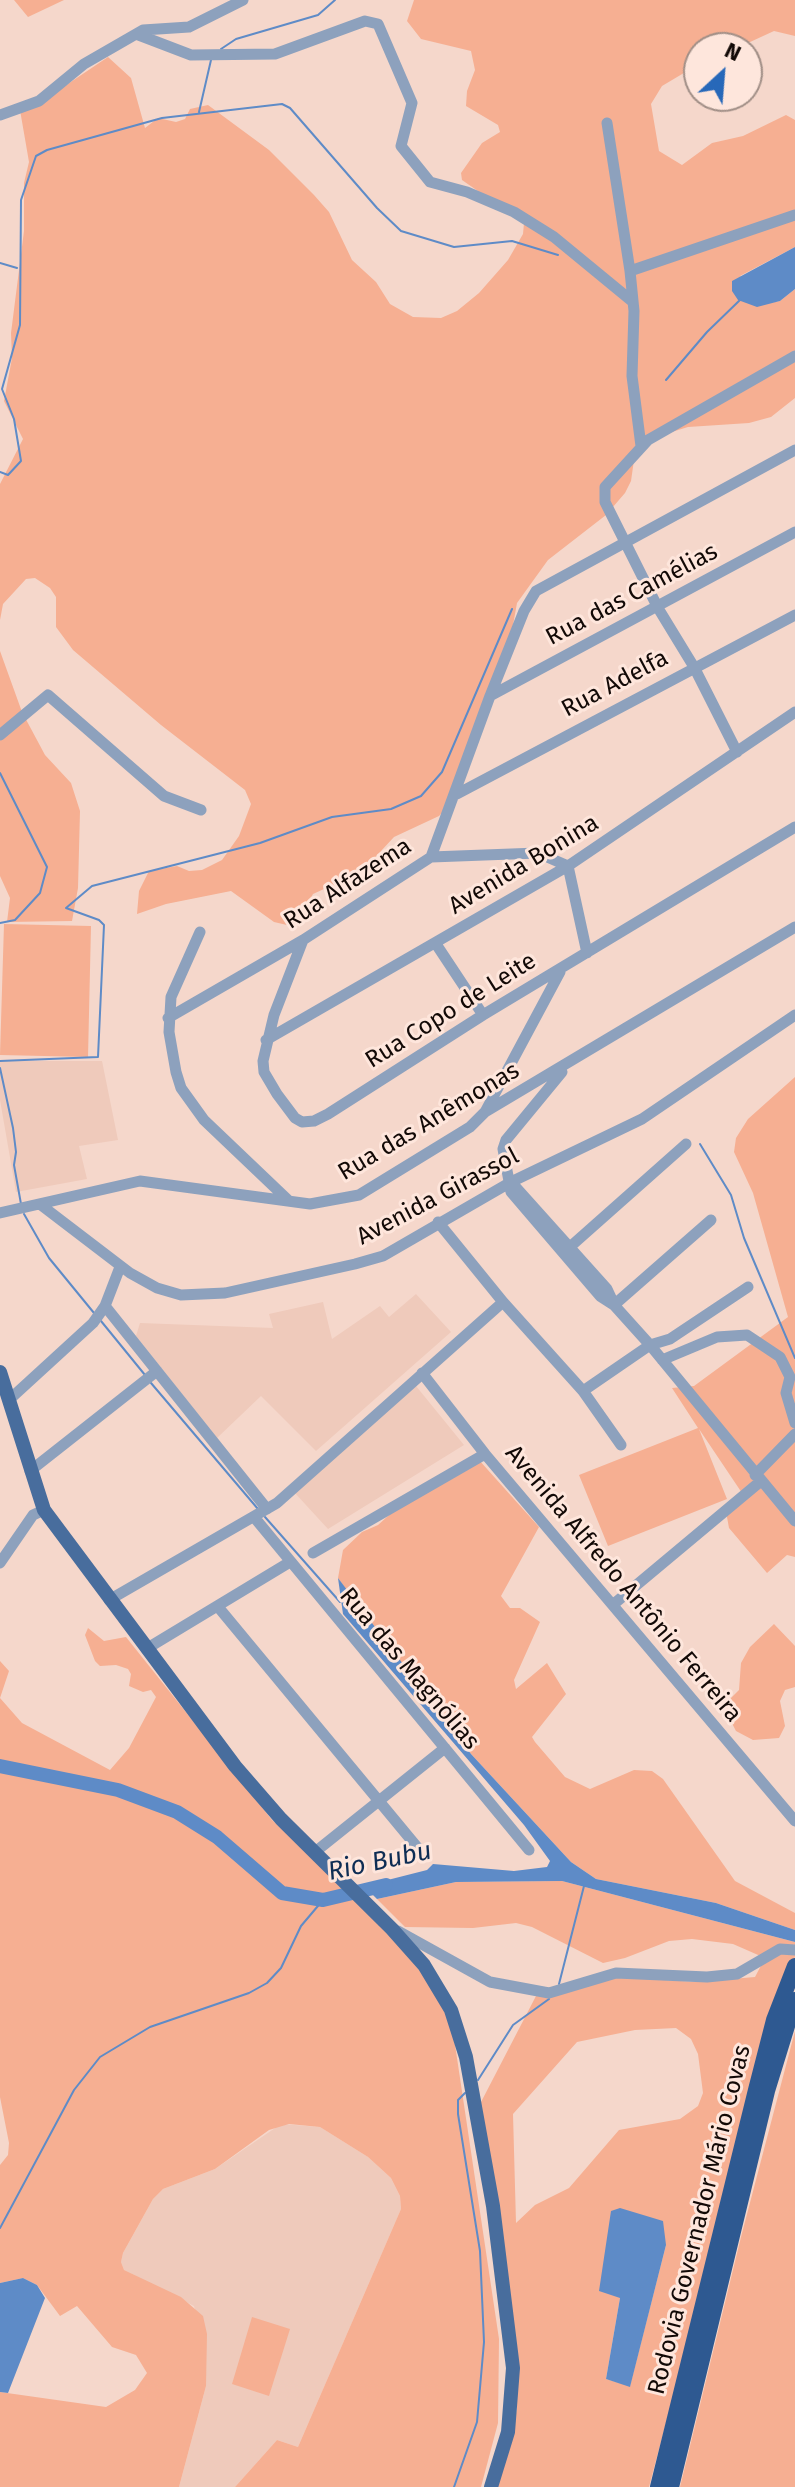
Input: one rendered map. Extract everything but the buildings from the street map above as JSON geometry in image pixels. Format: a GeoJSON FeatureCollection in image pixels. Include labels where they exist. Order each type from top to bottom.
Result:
{"type":"FeatureCollection","features":[{"type":"Feature","properties":{"kind":"highway","name":"Rodovia Governador Mário Covas"},"geometry":{"type":"LineString","coordinates":[[658,2487],[759,2076],[794,1968]]}},
{"type":"Feature","properties":{"kind":"highway","name":"Rodovia Governador Mário Covas"},"geometry":{"type":"LineString","coordinates":[[671,2487],[767,2091],[795,2000]]}},
{"type":"Feature","properties":{"kind":"main road"},"geometry":{"type":"LineString","coordinates":[[1,1377],[44,1510],[245,1778],[392,1929],[424,1965],[441,1992],[466,2057],[510,2330],[513,2395],[508,2432],[491,2487]]}},
{"type":"Feature","properties":{"kind":"street"},"geometry":{"type":"LineString","coordinates":[[0,115],[39,101],[84,64],[136,34],[154,27],[189,27],[243,0]]}},
{"type":"Feature","properties":{"kind":"street"},"geometry":{"type":"LineString","coordinates":[[136,34],[191,55],[275,54],[365,21],[378,24],[412,103],[401,146],[430,182],[467,192],[514,212],[554,237],[633,302]]}},
{"type":"Feature","properties":{"kind":"street"},"geometry":{"type":"LineString","coordinates":[[607,123],[630,271],[633,302],[632,376],[641,446]]}},
{"type":"Feature","properties":{"kind":"street"},"geometry":{"type":"LineString","coordinates":[[630,271],[795,215]]}},
{"type":"Feature","properties":{"kind":"street"},"geometry":{"type":"LineString","coordinates":[[737,752],[694,667],[658,608],[605,502],[608,479],[641,446],[795,356]]}},
{"type":"Feature","properties":{"kind":"street"},"geometry":{"type":"LineString","coordinates":[[431,857],[457,794],[490,696],[524,611],[536,591],[625,540],[795,451]]}},
{"type":"Feature","properties":{"kind":"street","name":"Rua das Camélias"},"geometry":{"type":"LineString","coordinates":[[490,696],[795,532]]}},
{"type":"Feature","properties":{"kind":"street","name":"Rua Adelfa"},"geometry":{"type":"LineString","coordinates":[[457,794],[795,615]]}},
{"type":"Feature","properties":{"kind":"street"},"geometry":{"type":"LineString","coordinates":[[0,735],[48,695],[164,796],[201,810]]}},
{"type":"Feature","properties":{"kind":"street","name":"Avenida Bonina"},"geometry":{"type":"LineString","coordinates":[[266,1040],[568,866],[795,712]]}},
{"type":"Feature","properties":{"kind":"street","name":"Rua Copo de Leite"},"geometry":{"type":"LineString","coordinates":[[303,940],[266,1040],[264,1072],[295,1118],[314,1121],[795,827]]}},
{"type":"Feature","properties":{"kind":"street","name":"Rua Alfazema"},"geometry":{"type":"LineString","coordinates":[[168,1018],[303,940],[431,857],[538,853],[568,866]]}},
{"type":"Feature","properties":{"kind":"street"},"geometry":{"type":"LineString","coordinates":[[568,866],[587,953]]}},
{"type":"Feature","properties":{"kind":"street","name":"Rua das Anêmonas"},"geometry":{"type":"LineString","coordinates":[[4,1211],[140,1181],[289,1201],[326,1203],[359,1195],[470,1127],[485,1112],[795,927]]}},
{"type":"Feature","properties":{"kind":"street"},"geometry":{"type":"LineString","coordinates":[[200,932],[176,981],[168,1018],[171,1051],[181,1088],[204,1120],[289,1201]]}},
{"type":"Feature","properties":{"kind":"street"},"geometry":{"type":"LineString","coordinates":[[436,944],[483,1015]]}},
{"type":"Feature","properties":{"kind":"street"},"geometry":{"type":"LineString","coordinates":[[485,1112],[560,971]]}},
{"type":"Feature","properties":{"kind":"street","name":"Avenida Girassol"},"geometry":{"type":"LineString","coordinates":[[41,1205],[120,1267],[169,1292],[225,1293],[383,1256],[511,1182],[666,1105],[795,1015]]}},
{"type":"Feature","properties":{"kind":"street"},"geometry":{"type":"LineString","coordinates":[[567,1065],[506,1140],[503,1149],[511,1192],[600,1296],[614,1305],[650,1345],[795,1521]]}},
{"type":"Feature","properties":{"kind":"street"},"geometry":{"type":"LineString","coordinates":[[571,1246],[686,1144]]}},
{"type":"Feature","properties":{"kind":"street"},"geometry":{"type":"LineString","coordinates":[[511,1182],[571,1246],[607,1289],[614,1305]]}},
{"type":"Feature","properties":{"kind":"street"},"geometry":{"type":"LineString","coordinates":[[614,1305],[711,1220]]}},
{"type":"Feature","properties":{"kind":"street"},"geometry":{"type":"LineString","coordinates":[[438,1222],[503,1302],[583,1391],[621,1445]]}},
{"type":"Feature","properties":{"kind":"street"},"geometry":{"type":"LineString","coordinates":[[10,1399],[93,1323],[103,1310],[120,1267]]}},
{"type":"Feature","properties":{"kind":"street"},"geometry":{"type":"LineString","coordinates":[[583,1391],[650,1345],[670,1339],[748,1287]]}},
{"type":"Feature","properties":{"kind":"street"},"geometry":{"type":"LineString","coordinates":[[109,1600],[260,1513],[503,1302]]}},
{"type":"Feature","properties":{"kind":"street","name":"Rua das Magnólias"},"geometry":{"type":"LineString","coordinates":[[103,1310],[260,1513],[290,1562],[529,1850]]}},
{"type":"Feature","properties":{"kind":"street"},"geometry":{"type":"LineString","coordinates":[[662,1360],[717,1337],[747,1335],[780,1357],[790,1377],[786,1393],[795,1423]]}},
{"type":"Feature","properties":{"kind":"street","name":"Avenida Alfredo Antônio Ferreira"},"geometry":{"type":"LineString","coordinates":[[422,1373],[485,1454],[615,1603],[795,1821]]}},
{"type":"Feature","properties":{"kind":"street"},"geometry":{"type":"LineString","coordinates":[[30,1471],[151,1375]]}},
{"type":"Feature","properties":{"kind":"street"},"geometry":{"type":"LineString","coordinates":[[615,1603],[758,1478],[795,1434]]}},
{"type":"Feature","properties":{"kind":"street"},"geometry":{"type":"LineString","coordinates":[[313,1553],[485,1454]]}},
{"type":"Feature","properties":{"kind":"street"},"geometry":{"type":"LineString","coordinates":[[0,1563],[4,1549],[33,1515],[44,1510]]}},
{"type":"Feature","properties":{"kind":"street"},"geometry":{"type":"LineString","coordinates":[[146,1649],[219,1608],[290,1562]]}},
{"type":"Feature","properties":{"kind":"street"},"geometry":{"type":"LineString","coordinates":[[219,1608],[422,1853]]}},
{"type":"Feature","properties":{"kind":"street"},"geometry":{"type":"LineString","coordinates":[[315,1852],[445,1748]]}},
{"type":"Feature","properties":{"kind":"street"},"geometry":{"type":"LineString","coordinates":[[392,1929],[490,1982],[549,1993],[616,1973],[737,1974],[780,1949],[795,1950]]}},
{"type":"Feature","properties":{"kind":"shaded area"},"geometry":{"type":"Polygon","coordinates":[[[14,0],[64,0],[28,17],[14,0]]]}},
{"type":"Feature","properties":{"kind":"shaded area"},"geometry":{"type":"Polygon","coordinates":[[[414,0],[795,0],[795,36],[774,31],[763,36],[763,32],[683,32],[683,74],[662,86],[651,104],[659,151],[682,165],[712,143],[743,136],[786,115],[795,120],[795,247],[740,276],[769,303],[780,301],[795,289],[795,398],[771,417],[749,423],[688,427],[652,438],[635,453],[631,481],[625,493],[606,515],[548,560],[517,603],[513,625],[457,796],[439,816],[394,837],[343,892],[324,889],[313,894],[298,921],[287,925],[274,922],[231,891],[166,904],[137,914],[139,891],[149,871],[177,866],[189,871],[202,870],[222,860],[239,836],[251,804],[245,790],[161,725],[73,650],[56,627],[56,597],[50,588],[35,578],[26,579],[3,604],[0,620],[0,484],[23,439],[4,401],[12,358],[11,333],[24,231],[24,183],[29,162],[20,110],[44,100],[108,57],[131,78],[145,128],[158,118],[176,122],[185,119],[190,109],[208,105],[269,150],[314,195],[329,212],[352,260],[376,282],[390,304],[413,317],[441,318],[457,311],[479,293],[508,260],[523,234],[524,223],[462,180],[461,173],[482,143],[500,132],[498,125],[466,106],[467,91],[475,70],[471,51],[421,39],[407,21],[414,0]]]}},
{"type":"Feature","properties":{"kind":"shaded area"},"geometry":{"type":"Polygon","coordinates":[[[0,651],[22,712],[45,755],[71,783],[80,811],[78,888],[72,921],[7,922],[10,898],[0,876],[0,651]]]}},
{"type":"Feature","properties":{"kind":"shaded area"},"geometry":{"type":"Polygon","coordinates":[[[4,924],[91,926],[88,1057],[0,1055],[4,924]]]}},
{"type":"Feature","properties":{"kind":"shaded area"},"geometry":{"type":"Polygon","coordinates":[[[0,1061],[102,1061],[118,1140],[79,1146],[87,1179],[16,1192],[0,1100],[0,1061]]]}},
{"type":"Feature","properties":{"kind":"shaded area"},"geometry":{"type":"Polygon","coordinates":[[[795,1077],[795,1557],[787,1555],[767,1573],[729,1528],[725,1506],[742,1493],[699,1429],[727,1499],[608,1546],[579,1475],[698,1428],[672,1388],[694,1386],[788,1317],[753,1193],[734,1152],[736,1138],[748,1119],[795,1077]]]}},
{"type":"Feature","properties":{"kind":"shaded area"},"geometry":{"type":"Polygon","coordinates":[[[416,1294],[451,1332],[316,1451],[261,1396],[217,1438],[136,1336],[140,1323],[273,1328],[269,1314],[323,1302],[332,1339],[380,1306],[389,1317],[416,1294]]]}},
{"type":"Feature","properties":{"kind":"shaded area"},"geometry":{"type":"Polygon","coordinates":[[[416,1386],[464,1445],[328,1529],[294,1492],[416,1386]]]}},
{"type":"Feature","properties":{"kind":"shaded area"},"geometry":{"type":"Polygon","coordinates":[[[479,1460],[539,1527],[501,1596],[510,1608],[520,1608],[540,1622],[514,1680],[516,1689],[547,1663],[566,1694],[532,1737],[535,1742],[565,1777],[590,1789],[634,1770],[652,1771],[663,1779],[735,1881],[795,1913],[795,1930],[716,1903],[596,1879],[571,1862],[471,1754],[338,1578],[343,1550],[362,1532],[378,1525],[398,1507],[479,1460]]]}},
{"type":"Feature","properties":{"kind":"shaded area"},"geometry":{"type":"Polygon","coordinates":[[[774,1624],[795,1646],[795,1687],[785,1690],[780,1701],[785,1726],[779,1738],[753,1740],[736,1731],[723,1706],[739,1690],[741,1663],[750,1647],[774,1624]]]}},
{"type":"Feature","properties":{"kind":"shaded area"},"geometry":{"type":"Polygon","coordinates":[[[88,1628],[104,1641],[126,1637],[272,1820],[367,1905],[437,1990],[454,2038],[499,2339],[498,2423],[481,2487],[235,2487],[277,2440],[298,2447],[401,2209],[400,2196],[391,2178],[368,2157],[320,2127],[289,2124],[269,2130],[215,2169],[163,2189],[153,2199],[123,2253],[121,2262],[124,2270],[181,2297],[203,2316],[207,2334],[206,2386],[179,2487],[0,2487],[0,2392],[106,2407],[135,2390],[147,2373],[136,2355],[112,2347],[77,2306],[60,2316],[37,2285],[23,2278],[0,2283],[0,2165],[8,2155],[9,2143],[0,2097],[0,1698],[22,1723],[110,1770],[129,1748],[156,1697],[151,1690],[143,1692],[129,1686],[131,1674],[128,1669],[116,1665],[100,1666],[85,1635],[88,1628]]]}},
{"type":"Feature","properties":{"kind":"shaded area"},"geometry":{"type":"Polygon","coordinates":[[[0,1661],[9,1671],[0,1698],[0,1661]]]}},
{"type":"Feature","properties":{"kind":"shaded area"},"geometry":{"type":"Polygon","coordinates":[[[562,1881],[795,1942],[795,1957],[780,1991],[649,2487],[497,2487],[517,2409],[480,2104],[536,1996],[558,1995],[619,1977],[696,1982],[755,1977],[765,1958],[733,1944],[692,1939],[669,1941],[603,1963],[532,1927],[516,1923],[473,1928],[405,1927],[377,1899],[456,1882],[562,1881]],[[676,2028],[635,2030],[577,2042],[513,2114],[516,2223],[535,2205],[569,2188],[619,2130],[680,2119],[698,2106],[703,2093],[698,2054],[691,2039],[676,2028]],[[666,2245],[620,2298],[606,2379],[630,2386],[666,2245]]]}},
{"type":"Feature","properties":{"kind":"shaded area"},"geometry":{"type":"Polygon","coordinates":[[[795,2031],[795,2487],[680,2487],[741,2237],[795,2031]]]}},
{"type":"Feature","properties":{"kind":"shaded area"},"geometry":{"type":"Polygon","coordinates":[[[281,2124],[320,2127],[368,2157],[391,2178],[400,2196],[401,2209],[298,2447],[277,2440],[235,2487],[179,2487],[206,2386],[206,2354],[194,2306],[124,2270],[121,2262],[123,2253],[153,2199],[163,2189],[215,2169],[281,2124]]]}},
{"type":"Feature","properties":{"kind":"shaded area"},"geometry":{"type":"Polygon","coordinates":[[[252,2317],[290,2329],[269,2396],[232,2384],[252,2317]]]}},
{"type":"Feature","properties":{"kind":"water"},"geometry":{"type":"Polygon","coordinates":[[[795,247],[795,289],[780,301],[757,307],[738,300],[732,291],[732,281],[795,247]]]}},
{"type":"Feature","properties":{"kind":"water"},"geometry":{"type":"Polygon","coordinates":[[[338,1578],[471,1754],[571,1862],[596,1879],[716,1903],[795,1930],[795,1942],[562,1881],[456,1882],[377,1899],[364,1886],[427,1870],[433,1864],[514,1871],[547,1867],[550,1861],[524,1825],[343,1614],[338,1578]]]}},
{"type":"Feature","properties":{"kind":"water"},"geometry":{"type":"Polygon","coordinates":[[[620,2208],[663,2221],[666,2245],[630,2387],[606,2379],[620,2298],[599,2291],[611,2211],[620,2208]]]}},
{"type":"Feature","properties":{"kind":"water"},"geometry":{"type":"Polygon","coordinates":[[[23,2278],[37,2285],[45,2298],[8,2393],[0,2392],[0,2283],[23,2278]]]}},
{"type":"Feature","properties":{"kind":"waterway"},"geometry":{"type":"LineString","coordinates":[[221,49],[236,39],[318,15],[335,0]]}},
{"type":"Feature","properties":{"kind":"waterway"},"geometry":{"type":"LineString","coordinates":[[199,112],[211,60]]}},
{"type":"Feature","properties":{"kind":"waterway"},"geometry":{"type":"LineString","coordinates":[[0,472],[8,475],[21,461],[14,419],[2,389],[20,325],[21,200],[36,156],[47,150],[162,118],[282,104],[290,108],[377,208],[401,231],[454,247],[512,241],[558,255]]}},
{"type":"Feature","properties":{"kind":"waterway"},"geometry":{"type":"LineString","coordinates":[[0,263],[17,268]]}},
{"type":"Feature","properties":{"kind":"waterway"},"geometry":{"type":"LineString","coordinates":[[666,380],[707,332],[741,299]]}},
{"type":"Feature","properties":{"kind":"waterway"},"geometry":{"type":"LineString","coordinates":[[0,1061],[98,1057],[104,925],[99,920],[66,908],[92,886],[260,843],[332,817],[391,809],[421,796],[442,772],[512,609]]}},
{"type":"Feature","properties":{"kind":"waterway"},"geometry":{"type":"LineString","coordinates":[[0,773],[47,867],[40,893],[15,920],[0,923]]}},
{"type":"Feature","properties":{"kind":"waterway"},"geometry":{"type":"LineString","coordinates":[[0,1068],[13,1128],[14,1165],[21,1204]]}},
{"type":"Feature","properties":{"kind":"waterway"},"geometry":{"type":"LineString","coordinates":[[700,1144],[731,1195],[744,1238],[795,1358]]}},
{"type":"Feature","properties":{"kind":"waterway"},"geometry":{"type":"LineString","coordinates":[[24,1214],[49,1258],[94,1313]]}},
{"type":"Feature","properties":{"kind":"waterway"},"geometry":{"type":"LineString","coordinates":[[101,1321],[145,1375]]}},
{"type":"Feature","properties":{"kind":"waterway"},"geometry":{"type":"LineString","coordinates":[[151,1383],[258,1509]]}},
{"type":"Feature","properties":{"kind":"waterway"},"geometry":{"type":"LineString","coordinates":[[265,1517],[340,1602]]}},
{"type":"Feature","properties":{"kind":"waterway","name":"Rio Bubu"},"geometry":{"type":"LineString","coordinates":[[0,1766],[118,1790],[177,1812],[217,1837],[282,1893],[323,1900],[386,1885]]}},
{"type":"Feature","properties":{"kind":"waterway"},"geometry":{"type":"LineString","coordinates":[[559,1984],[584,1886]]}},
{"type":"Feature","properties":{"kind":"waterway"},"geometry":{"type":"LineString","coordinates":[[0,2228],[74,2090],[100,2057],[150,2027],[249,1993],[267,1983],[281,1968],[301,1926],[323,1900]]}},
{"type":"Feature","properties":{"kind":"waterway"},"geometry":{"type":"LineString","coordinates":[[478,2080],[513,2025],[549,1999]]}},
{"type":"Feature","properties":{"kind":"waterway"},"geometry":{"type":"LineString","coordinates":[[454,2487],[477,2422],[484,2342],[480,2251],[458,2114],[458,2100],[465,2093]]}}]}
